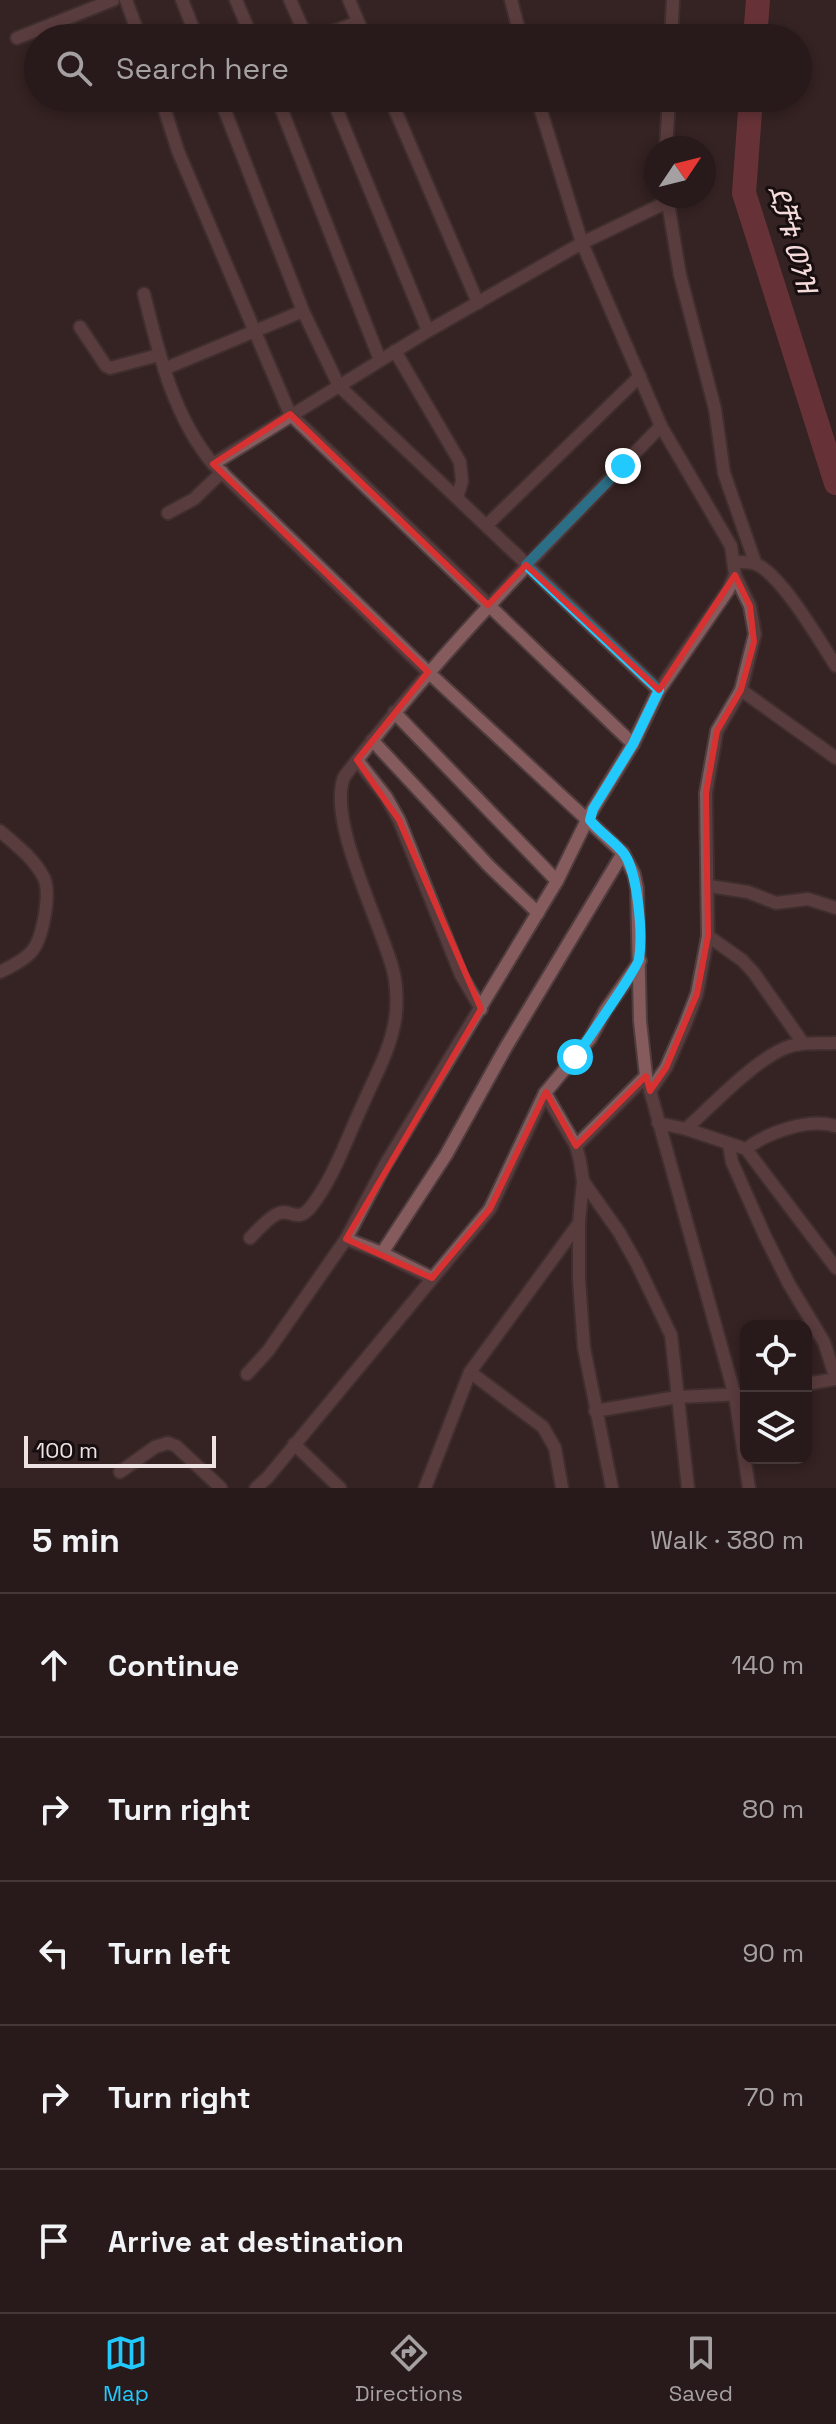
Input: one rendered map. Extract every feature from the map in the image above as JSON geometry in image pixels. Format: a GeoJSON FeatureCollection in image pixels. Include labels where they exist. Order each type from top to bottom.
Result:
{"type":"FeatureCollection","features":[{"type":"Feature","properties":{"kind":"street"},"geometry":{"type":"LineString","coordinates":[[52,24],[113,0]]}},
{"type":"Feature","properties":{"kind":"street"},"geometry":{"type":"LineString","coordinates":[[126,0],[135,24]]}},
{"type":"Feature","properties":{"kind":"street"},"geometry":{"type":"LineString","coordinates":[[182,0],[191,24]]}},
{"type":"Feature","properties":{"kind":"street"},"geometry":{"type":"LineString","coordinates":[[236,0],[246,24]]}},
{"type":"Feature","properties":{"kind":"street"},"geometry":{"type":"LineString","coordinates":[[290,0],[301,24]]}},
{"type":"Feature","properties":{"kind":"street"},"geometry":{"type":"LineString","coordinates":[[349,0],[358,22],[353,24]]}},
{"type":"Feature","properties":{"kind":"street"},"geometry":{"type":"LineString","coordinates":[[511,0],[517,24]]}},
{"type":"Feature","properties":{"kind":"street"},"geometry":{"type":"LineString","coordinates":[[672,24],[673,0]]}},
{"type":"Feature","properties":{"kind":"street"},"geometry":{"type":"LineString","coordinates":[[17,38],[24,35]]}},
{"type":"Feature","properties":{"kind":"street"},"geometry":{"type":"LineString","coordinates":[[166,112],[178,151],[290,414],[633,744]]}},
{"type":"Feature","properties":{"kind":"street"},"geometry":{"type":"LineString","coordinates":[[225,112],[303,311],[339,386],[659,690]]}},
{"type":"Feature","properties":{"kind":"street"},"geometry":{"type":"LineString","coordinates":[[283,112],[380,360]]}},
{"type":"Feature","properties":{"kind":"street"},"geometry":{"type":"LineString","coordinates":[[338,112],[428,331]]}},
{"type":"Feature","properties":{"kind":"street"},"geometry":{"type":"LineString","coordinates":[[396,112],[478,303]]}},
{"type":"Feature","properties":{"kind":"street"},"geometry":{"type":"LineString","coordinates":[[541,112],[582,243],[661,426],[731,546],[734,568],[750,606],[755,634],[741,690],[717,731],[706,793],[708,936],[697,994],[666,1068],[650,1091]]}},
{"type":"Feature","properties":{"kind":"street"},"geometry":{"type":"LineString","coordinates":[[667,136],[668,112]]}},
{"type":"Feature","properties":{"kind":"street"},"geometry":{"type":"LineString","coordinates":[[168,513],[194,499],[217,468],[290,414],[428,331],[650,208]]}},
{"type":"Feature","properties":{"kind":"street"},"geometry":{"type":"LineString","coordinates":[[669,208],[680,275],[715,409],[724,473],[755,562],[766,570],[795,604],[836,666]]}},
{"type":"Feature","properties":{"kind":"street"},"geometry":{"type":"LineString","coordinates":[[144,294],[159,355],[197,445],[428,672],[623,853],[634,874],[637,888],[640,1021],[646,1076],[740,1392]]}},
{"type":"Feature","properties":{"kind":"street"},"geometry":{"type":"LineString","coordinates":[[164,369],[303,311]]}},
{"type":"Feature","properties":{"kind":"street"},"geometry":{"type":"LineString","coordinates":[[80,327],[110,368],[159,355]]}},
{"type":"Feature","properties":{"kind":"street"},"geometry":{"type":"LineString","coordinates":[[395,351],[460,462],[462,481],[457,498]]}},
{"type":"Feature","properties":{"kind":"street"},"geometry":{"type":"LineString","coordinates":[[487,525],[640,376]]}},
{"type":"Feature","properties":{"kind":"street"},"geometry":{"type":"LineString","coordinates":[[250,1238],[283,1211],[296,1216],[302,1214],[317,1197],[343,1148],[386,1051],[395,1022],[393,971],[360,879],[339,799],[344,777],[394,712],[488,605],[661,426]]}},
{"type":"Feature","properties":{"kind":"street"},"geometry":{"type":"LineString","coordinates":[[734,568],[755,562]]}},
{"type":"Feature","properties":{"kind":"street"},"geometry":{"type":"LineString","coordinates":[[247,1374],[268,1351],[346,1239],[385,1165],[557,881],[593,809],[633,744],[659,690],[728,590],[734,568]]}},
{"type":"Feature","properties":{"kind":"street"},"geometry":{"type":"LineString","coordinates":[[741,690],[836,758]]}},
{"type":"Feature","properties":{"kind":"street"},"geometry":{"type":"LineString","coordinates":[[394,712],[557,881]]}},
{"type":"Feature","properties":{"kind":"street"},"geometry":{"type":"LineString","coordinates":[[372,740],[489,866],[538,913]]}},
{"type":"Feature","properties":{"kind":"street"},"geometry":{"type":"LineString","coordinates":[[357,760],[386,797],[399,820],[461,975],[481,1009]]}},
{"type":"Feature","properties":{"kind":"street"},"geometry":{"type":"LineString","coordinates":[[0,831],[31,858],[43,875],[47,893],[40,935],[31,952],[0,972]]}},
{"type":"Feature","properties":{"kind":"street"},"geometry":{"type":"LineString","coordinates":[[382,1253],[446,1155],[506,1047],[623,853]]}},
{"type":"Feature","properties":{"kind":"street"},"geometry":{"type":"LineString","coordinates":[[709,886],[748,892],[776,903],[808,899],[836,908]]}},
{"type":"Feature","properties":{"kind":"street"},"geometry":{"type":"LineString","coordinates":[[708,936],[742,960],[754,973],[803,1043]]}},
{"type":"Feature","properties":{"kind":"street"},"geometry":{"type":"LineString","coordinates":[[256,1488],[490,1209],[545,1093],[590,1039],[605,1011],[640,961]]}},
{"type":"Feature","properties":{"kind":"street"},"geometry":{"type":"LineString","coordinates":[[686,1129],[760,1064],[784,1048],[803,1043],[836,1043]]}},
{"type":"Feature","properties":{"kind":"street"},"geometry":{"type":"LineString","coordinates":[[576,1146],[646,1076]]}},
{"type":"Feature","properties":{"kind":"street"},"geometry":{"type":"LineString","coordinates":[[545,1093],[576,1146],[583,1181],[579,1222],[583,1335],[612,1488]]}},
{"type":"Feature","properties":{"kind":"street"},"geometry":{"type":"LineString","coordinates":[[658,1123],[746,1149],[836,1268]]}},
{"type":"Feature","properties":{"kind":"street"},"geometry":{"type":"LineString","coordinates":[[746,1149],[759,1139],[776,1133],[813,1124],[836,1126]]}},
{"type":"Feature","properties":{"kind":"street"},"geometry":{"type":"LineString","coordinates":[[729,1145],[732,1162],[765,1236],[824,1342],[836,1379],[812,1383]]}},
{"type":"Feature","properties":{"kind":"street"},"geometry":{"type":"LineString","coordinates":[[583,1181],[631,1253],[671,1335],[688,1488]]}},
{"type":"Feature","properties":{"kind":"street"},"geometry":{"type":"LineString","coordinates":[[425,1488],[470,1372],[579,1222]]}},
{"type":"Feature","properties":{"kind":"street"},"geometry":{"type":"LineString","coordinates":[[346,1239],[432,1278]]}},
{"type":"Feature","properties":{"kind":"street"},"geometry":{"type":"LineString","coordinates":[[824,1342],[836,1334]]}},
{"type":"Feature","properties":{"kind":"street"},"geometry":{"type":"LineString","coordinates":[[470,1372],[543,1427],[555,1448],[562,1488]]}},
{"type":"Feature","properties":{"kind":"street"},"geometry":{"type":"LineString","coordinates":[[595,1411],[677,1397],[740,1395]]}},
{"type":"Feature","properties":{"kind":"street"},"geometry":{"type":"LineString","coordinates":[[120,1472],[155,1447],[168,1443],[176,1446],[221,1488]]}},
{"type":"Feature","properties":{"kind":"street"},"geometry":{"type":"LineString","coordinates":[[294,1444],[340,1488]]}},
{"type":"Feature","properties":{"kind":"street"},"geometry":{"type":"LineString","coordinates":[[747,1464],[749,1488]]}},
{"type":"Feature","properties":{"kind":"highlighted area"},"geometry":{"type":"Polygon","coordinates":[[[290,414],[488,605],[526,565],[659,690],[735,575],[750,606],[754,642],[741,690],[717,731],[706,793],[708,936],[697,994],[666,1068],[650,1091],[646,1076],[576,1146],[546,1092],[490,1209],[432,1278],[346,1239],[481,1009],[399,820],[357,760],[428,672],[213,464],[290,414]]]}},
{"type":"Feature","properties":{"kind":"waterway","name":"ደቻቱ ወንዝ"},"geometry":{"type":"LineString","coordinates":[[756,24],[758,0]]}},
{"type":"Feature","properties":{"kind":"waterway","name":"ደቻቱ ወንዝ"},"geometry":{"type":"LineString","coordinates":[[750,112],[744,193],[836,483]]}},
{"type":"Feature","properties":{"kind":"route"},"geometry":{"type":"LineString","coordinates":[[575,1057],[640,961],[634,874],[623,853],[593,824],[590,814],[633,744],[659,690],[526,565],[623,466]]}}]}
